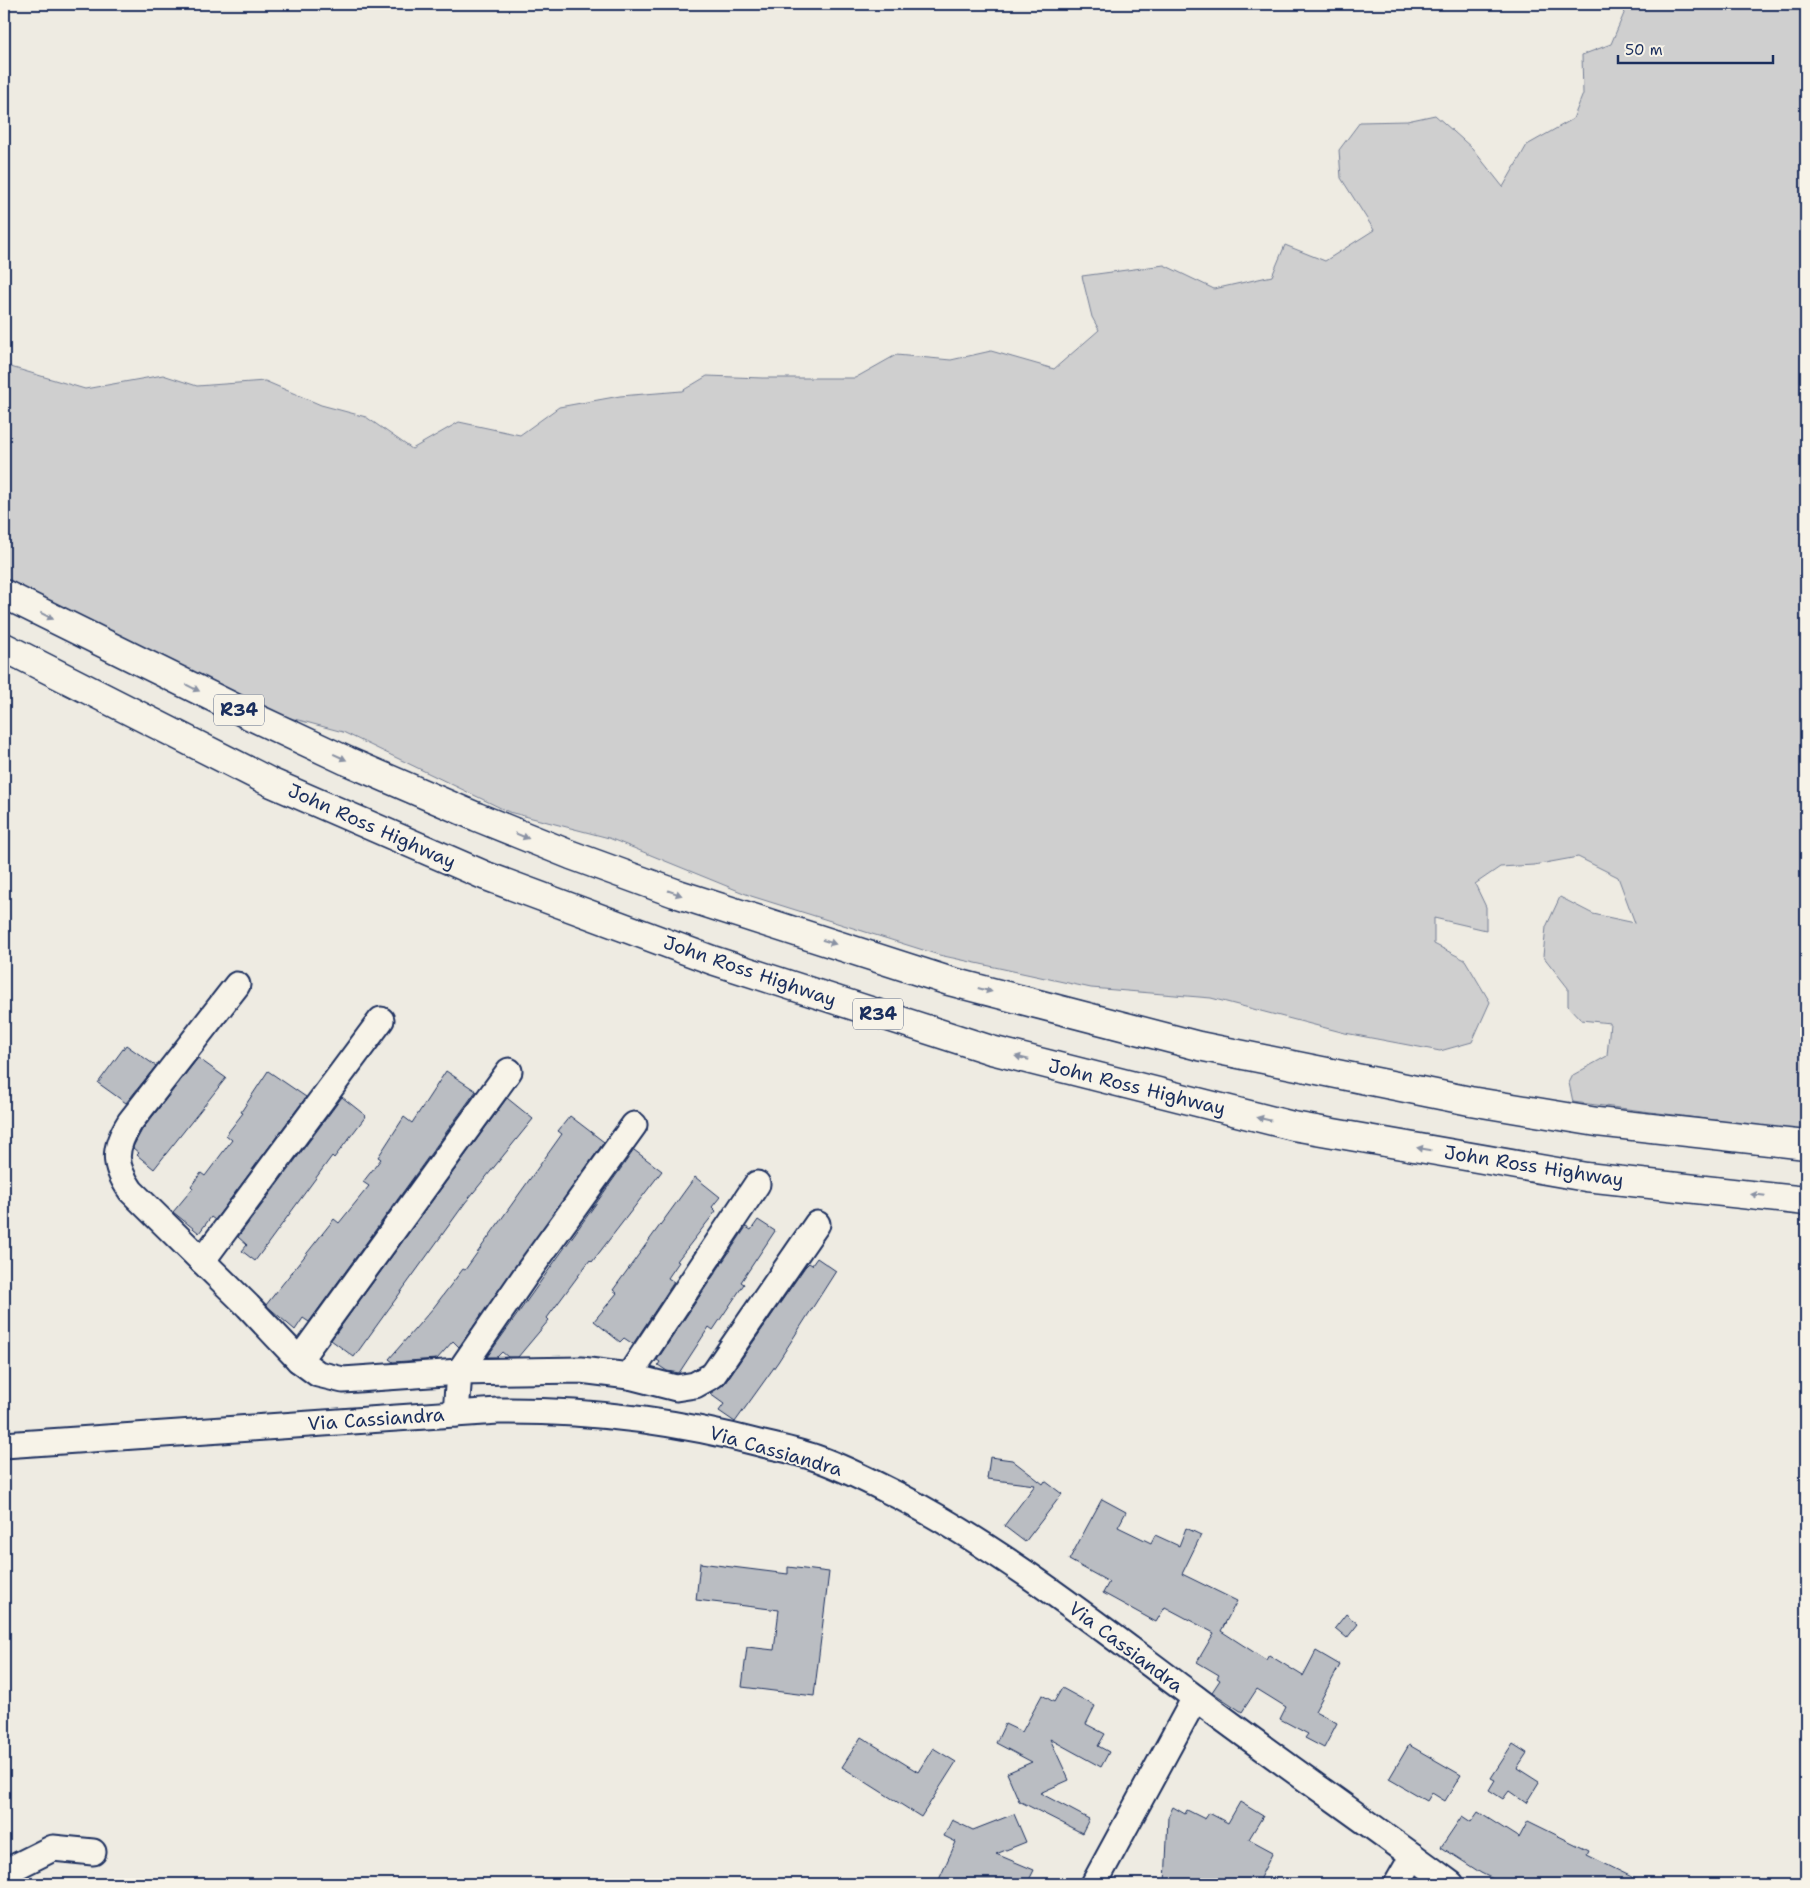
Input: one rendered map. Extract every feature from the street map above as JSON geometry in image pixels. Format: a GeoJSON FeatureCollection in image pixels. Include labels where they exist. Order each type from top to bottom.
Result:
{"type":"FeatureCollection","features":[{"type":"Feature","properties":{"kind":"main road","name":"R34"},"geometry":{"type":"LineString","coordinates":[[4,594],[260,720],[477,818],[675,893],[949,981],[1199,1046],[1470,1101],[1597,1122],[1806,1145]]}},
{"type":"Feature","properties":{"kind":"main road","name":"John Ross Highway"},"geometry":{"type":"LineString","coordinates":[[4,647],[272,782],[486,876],[712,960],[990,1050],[1293,1126],[1586,1177],[1806,1200]]}},
{"type":"Feature","properties":{"kind":"street"},"geometry":{"type":"LineString","coordinates":[[237,985],[130,1122],[121,1136],[117,1163],[120,1175],[131,1191],[248,1306],[299,1360],[318,1374],[343,1380],[459,1372],[581,1370],[629,1376],[676,1388],[685,1388],[713,1375],[817,1224]]}},
{"type":"Feature","properties":{"kind":"street"},"geometry":{"type":"LineString","coordinates":[[202,1261],[381,1020]]}},
{"type":"Feature","properties":{"kind":"street"},"geometry":{"type":"LineString","coordinates":[[299,1360],[509,1071]]}},
{"type":"Feature","properties":{"kind":"street"},"geometry":{"type":"LineString","coordinates":[[456,1414],[459,1372],[524,1276],[634,1125]]}},
{"type":"Feature","properties":{"kind":"street"},"geometry":{"type":"LineString","coordinates":[[629,1376],[757,1184]]}},
{"type":"Feature","properties":{"kind":"street","name":"Via Cassiandra"},"geometry":{"type":"LineString","coordinates":[[4,1445],[456,1414],[561,1410],[617,1414],[701,1429],[816,1458],[865,1478],[936,1516],[1049,1589],[1195,1698],[1451,1884]]}},
{"type":"Feature","properties":{"kind":"street"},"geometry":{"type":"LineString","coordinates":[[1094,1884],[1195,1698]]}},
{"type":"Feature","properties":{"kind":"street"},"geometry":{"type":"LineString","coordinates":[[5,1884],[15,1867],[53,1848],[92,1852]]}},
{"type":"Feature","properties":{"kind":"street"},"geometry":{"type":"LineString","coordinates":[[1397,1884],[1413,1856]]}},
{"type":"Feature","properties":{"kind":"shaded area"},"geometry":{"type":"Polygon","coordinates":[[[1628,4],[1806,4],[1806,1132],[1573,1102],[1569,1083],[1573,1075],[1607,1056],[1610,1023],[1581,1020],[1568,1006],[1568,988],[1543,956],[1546,927],[1560,897],[1593,914],[1635,923],[1618,877],[1578,857],[1534,865],[1500,867],[1475,884],[1486,907],[1486,930],[1434,918],[1434,944],[1465,960],[1490,1002],[1472,1042],[1440,1051],[1345,1033],[1211,998],[1091,988],[939,955],[751,896],[609,838],[509,812],[343,732],[261,710],[4,582],[4,365],[85,389],[163,375],[197,386],[265,381],[321,405],[366,417],[412,449],[459,422],[520,435],[559,407],[620,396],[682,391],[707,376],[855,378],[896,355],[951,360],[991,351],[1054,369],[1099,330],[1092,317],[1082,276],[1164,265],[1214,289],[1272,276],[1285,245],[1325,261],[1374,230],[1341,178],[1339,150],[1360,122],[1407,121],[1435,115],[1472,148],[1503,187],[1527,145],[1573,119],[1583,94],[1582,55],[1611,44],[1628,4]]]}},
{"type":"Feature","properties":{"kind":"building"},"geometry":{"type":"Polygon","coordinates":[[[126,1045],[156,1066],[126,1103],[98,1083],[126,1045]]]}},
{"type":"Feature","properties":{"kind":"building"},"geometry":{"type":"Polygon","coordinates":[[[198,1058],[226,1078],[154,1169],[137,1155],[139,1153],[133,1148],[134,1145],[142,1130],[198,1058]]]}},
{"type":"Feature","properties":{"kind":"building"},"geometry":{"type":"Polygon","coordinates":[[[268,1071],[306,1097],[215,1220],[211,1217],[199,1233],[173,1212],[193,1188],[191,1186],[201,1173],[205,1176],[232,1140],[226,1135],[243,1113],[241,1112],[268,1071]]]}},
{"type":"Feature","properties":{"kind":"building"},"geometry":{"type":"Polygon","coordinates":[[[446,1071],[476,1091],[309,1322],[303,1318],[295,1330],[266,1305],[334,1219],[339,1223],[369,1186],[363,1182],[381,1159],[378,1157],[404,1117],[412,1123],[446,1071]]]}},
{"type":"Feature","properties":{"kind":"building"},"geometry":{"type":"Polygon","coordinates":[[[342,1097],[366,1116],[334,1158],[332,1156],[255,1261],[242,1251],[247,1245],[238,1237],[342,1097]]]}},
{"type":"Feature","properties":{"kind":"building"},"geometry":{"type":"Polygon","coordinates":[[[507,1098],[533,1119],[465,1203],[354,1357],[331,1340],[507,1098]]]}},
{"type":"Feature","properties":{"kind":"building"},"geometry":{"type":"Polygon","coordinates":[[[570,1116],[604,1142],[459,1347],[453,1341],[437,1359],[393,1362],[389,1359],[434,1307],[463,1269],[465,1270],[562,1134],[558,1131],[570,1116]]]}},
{"type":"Feature","properties":{"kind":"building"},"geometry":{"type":"Polygon","coordinates":[[[634,1150],[662,1171],[592,1262],[590,1260],[547,1318],[549,1320],[518,1357],[508,1357],[502,1352],[497,1357],[487,1357],[634,1150]]]}},
{"type":"Feature","properties":{"kind":"building"},"geometry":{"type":"Polygon","coordinates":[[[695,1177],[720,1197],[712,1207],[716,1211],[677,1261],[679,1262],[668,1278],[674,1282],[633,1344],[624,1338],[620,1342],[594,1321],[617,1293],[613,1290],[695,1177]]]}},
{"type":"Feature","properties":{"kind":"building"},"geometry":{"type":"Polygon","coordinates":[[[758,1220],[775,1231],[741,1282],[744,1284],[713,1330],[709,1327],[679,1373],[667,1371],[658,1365],[660,1362],[657,1360],[746,1227],[751,1230],[758,1220]]]}},
{"type":"Feature","properties":{"kind":"building"},"geometry":{"type":"Polygon","coordinates":[[[817,1258],[836,1271],[778,1362],[735,1422],[719,1411],[724,1404],[710,1394],[725,1383],[805,1267],[809,1263],[812,1265],[817,1258]]]}},
{"type":"Feature","properties":{"kind":"building"},"geometry":{"type":"Polygon","coordinates":[[[990,1457],[1012,1460],[1043,1484],[1045,1481],[1062,1494],[1025,1542],[1004,1526],[1035,1485],[987,1479],[990,1457]]]}},
{"type":"Feature","properties":{"kind":"building"},"geometry":{"type":"Polygon","coordinates":[[[1102,1499],[1126,1512],[1118,1527],[1151,1543],[1155,1535],[1179,1546],[1186,1528],[1201,1535],[1182,1574],[1237,1601],[1221,1631],[1266,1660],[1269,1655],[1303,1676],[1316,1651],[1340,1665],[1315,1711],[1337,1723],[1324,1748],[1305,1738],[1308,1734],[1280,1719],[1286,1707],[1257,1689],[1242,1712],[1212,1692],[1220,1680],[1217,1678],[1219,1675],[1197,1662],[1214,1633],[1165,1607],[1156,1622],[1103,1593],[1109,1582],[1069,1560],[1102,1499]]]}},
{"type":"Feature","properties":{"kind":"building"},"geometry":{"type":"Polygon","coordinates":[[[700,1563],[788,1574],[788,1567],[829,1572],[814,1696],[742,1687],[747,1647],[774,1650],[779,1610],[696,1600],[700,1563]]]}},
{"type":"Feature","properties":{"kind":"building"},"geometry":{"type":"Polygon","coordinates":[[[1346,1614],[1358,1624],[1347,1638],[1335,1628],[1346,1614]]]}},
{"type":"Feature","properties":{"kind":"building"},"geometry":{"type":"Polygon","coordinates":[[[1062,1688],[1095,1706],[1086,1724],[1105,1734],[1098,1746],[1109,1752],[1101,1767],[1050,1739],[1069,1780],[1040,1793],[1089,1819],[1082,1833],[1019,1801],[1007,1773],[1032,1762],[996,1743],[1005,1724],[1022,1732],[1042,1695],[1054,1702],[1062,1688]]]}},
{"type":"Feature","properties":{"kind":"building"},"geometry":{"type":"Polygon","coordinates":[[[861,1737],[918,1772],[933,1748],[956,1762],[921,1817],[842,1767],[861,1737]]]}},
{"type":"Feature","properties":{"kind":"building"},"geometry":{"type":"Polygon","coordinates":[[[1513,1744],[1527,1753],[1517,1768],[1539,1782],[1526,1803],[1509,1791],[1503,1799],[1489,1790],[1495,1780],[1491,1778],[1513,1744]]]}},
{"type":"Feature","properties":{"kind":"building"},"geometry":{"type":"Polygon","coordinates":[[[1409,1745],[1461,1775],[1445,1801],[1432,1793],[1427,1801],[1389,1779],[1409,1745]]]}},
{"type":"Feature","properties":{"kind":"building"},"geometry":{"type":"Polygon","coordinates":[[[1240,1802],[1263,1816],[1249,1839],[1273,1852],[1257,1884],[1165,1884],[1168,1817],[1173,1807],[1185,1814],[1187,1810],[1205,1819],[1209,1813],[1228,1823],[1240,1802]]]}},
{"type":"Feature","properties":{"kind":"building"},"geometry":{"type":"Polygon","coordinates":[[[1478,1812],[1519,1838],[1528,1821],[1589,1851],[1587,1855],[1646,1884],[1503,1884],[1481,1873],[1441,1847],[1462,1816],[1471,1822],[1478,1812]]]}},
{"type":"Feature","properties":{"kind":"building"},"geometry":{"type":"Polygon","coordinates":[[[1014,1814],[1026,1842],[996,1854],[1034,1870],[1027,1884],[937,1884],[956,1842],[944,1836],[952,1820],[973,1830],[1014,1814]]]}}]}
